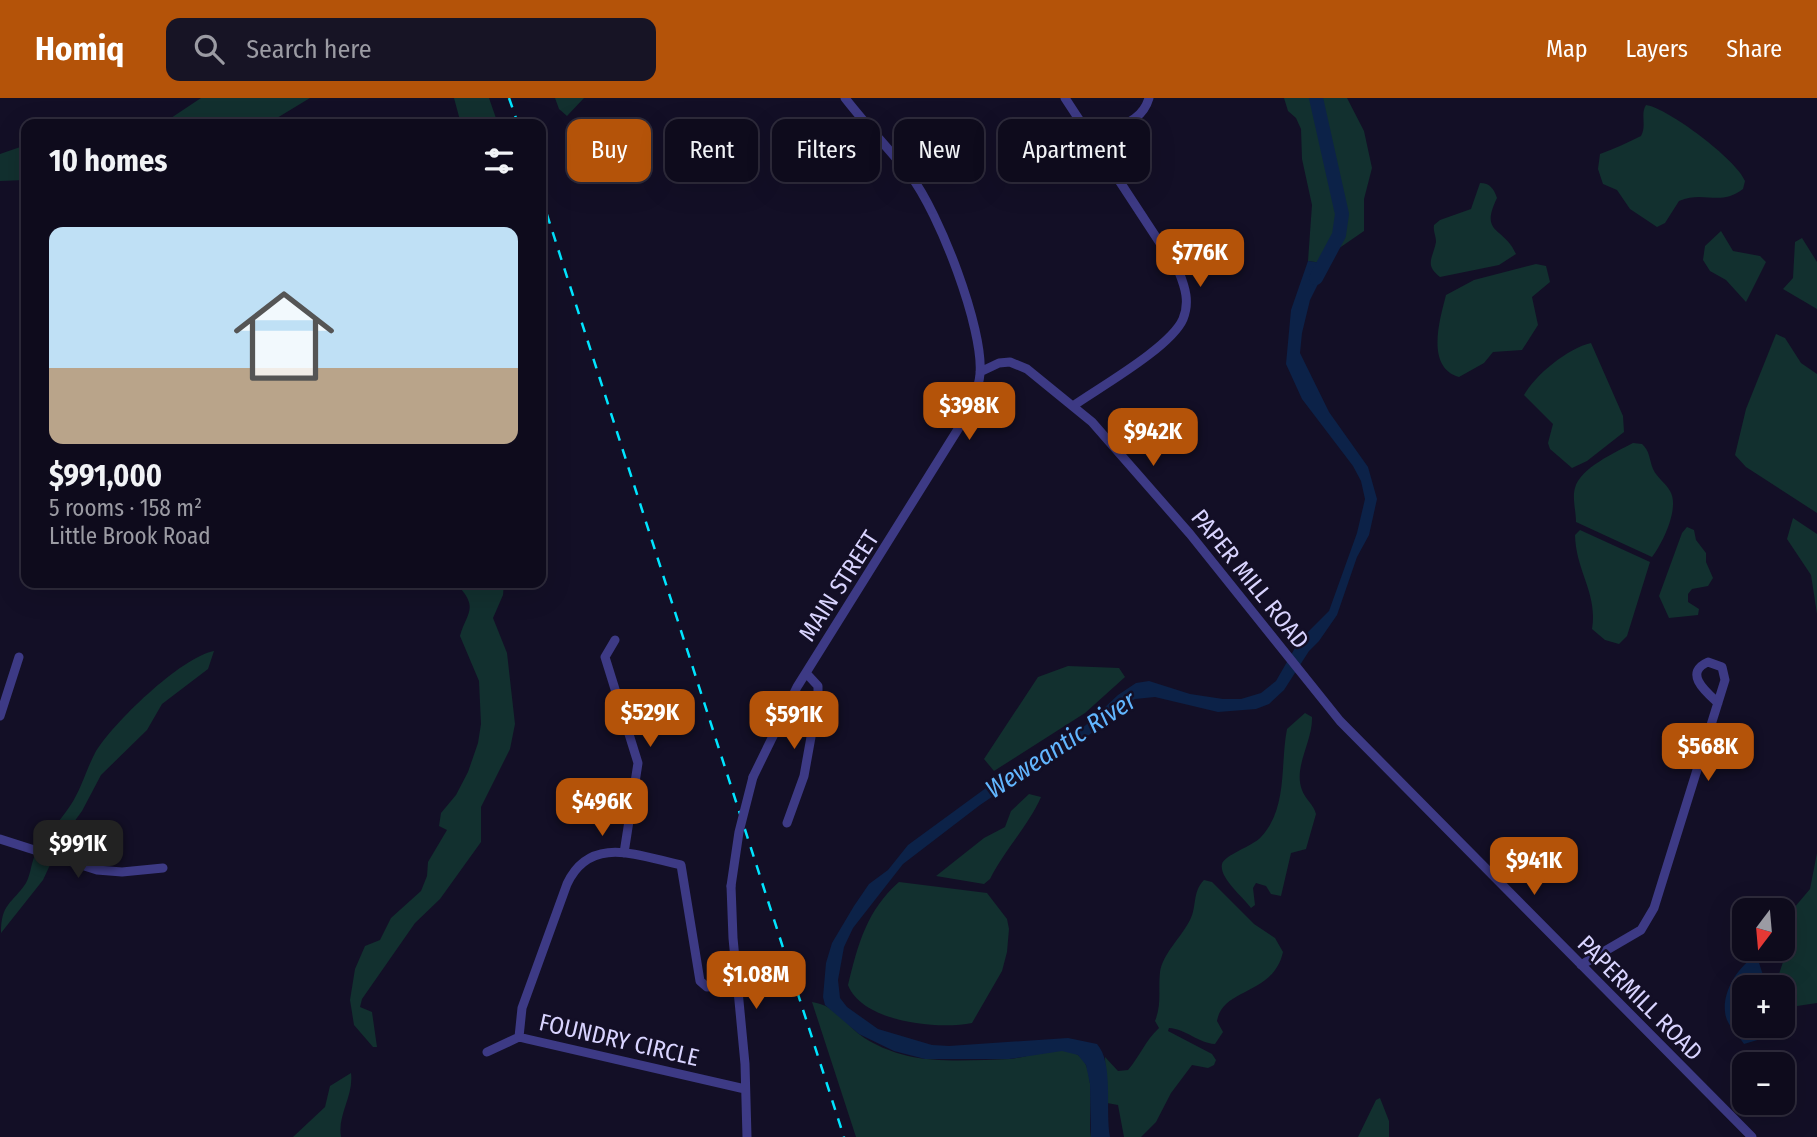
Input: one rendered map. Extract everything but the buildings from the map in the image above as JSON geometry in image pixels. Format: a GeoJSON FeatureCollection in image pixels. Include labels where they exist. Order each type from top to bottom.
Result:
{"type":"FeatureCollection","features":[{"type":"Feature","properties":{"kind":"street","name":"MAIN STREET"},"geometry":{"type":"LineString","coordinates":[[747,1137],[731,886],[738,832],[753,777],[762,753],[806,673],[945,455],[970,410],[981,372],[977,340],[950,248],[933,211],[910,176],[845,98]]}},
{"type":"Feature","properties":{"kind":"street"},"geometry":{"type":"LineString","coordinates":[[1065,98],[1078,119]]}},
{"type":"Feature","properties":{"kind":"street"},"geometry":{"type":"LineString","coordinates":[[1134,119],[1140,115],[1149,98]]}},
{"type":"Feature","properties":{"kind":"street"},"geometry":{"type":"LineString","coordinates":[[1073,406],[1168,339],[1183,318],[1186,307],[1185,286],[1179,272],[1119,182]]}},
{"type":"Feature","properties":{"kind":"street","name":"PAPER MILL ROAD"},"geometry":{"type":"LineString","coordinates":[[981,372],[999,363],[1010,362],[1027,369],[1073,406],[1119,449],[1300,671]]}},
{"type":"Feature","properties":{"kind":"street"},"geometry":{"type":"LineString","coordinates":[[615,640],[605,657],[638,763],[624,853]]}},
{"type":"Feature","properties":{"kind":"street"},"geometry":{"type":"LineString","coordinates":[[0,716],[19,657]]}},
{"type":"Feature","properties":{"kind":"street","name":"PAPERMILL ROAD"},"geometry":{"type":"LineString","coordinates":[[1300,671],[1340,721],[1395,779],[1752,1137]]}},
{"type":"Feature","properties":{"kind":"street"},"geometry":{"type":"LineString","coordinates":[[787,823],[804,776],[818,698],[818,686],[806,673]]}},
{"type":"Feature","properties":{"kind":"street"},"geometry":{"type":"LineString","coordinates":[[1581,965],[1630,939],[1648,921],[1718,703]]}},
{"type":"Feature","properties":{"kind":"street"},"geometry":{"type":"LineString","coordinates":[[0,839],[97,870],[122,872],[163,868]]}},
{"type":"Feature","properties":{"kind":"street"},"geometry":{"type":"LineString","coordinates":[[519,1037],[522,1008],[576,866],[598,853],[624,853],[681,864],[700,981],[707,986],[738,984]]}},
{"type":"Feature","properties":{"kind":"street","name":"FOUNDRY CIRCLE"},"geometry":{"type":"LineString","coordinates":[[487,1052],[519,1037],[745,1089]]}},
{"type":"Feature","properties":{"kind":"green space"},"geometry":{"type":"Polygon","coordinates":[[[201,98],[310,98],[275,119],[170,119],[201,98]]]}},
{"type":"Feature","properties":{"kind":"green space"},"geometry":{"type":"Polygon","coordinates":[[[454,98],[489,98],[496,119],[460,119],[454,98]]]}},
{"type":"Feature","properties":{"kind":"green space"},"geometry":{"type":"Polygon","coordinates":[[[555,98],[584,98],[567,116],[559,109],[555,98]]]}},
{"type":"Feature","properties":{"kind":"green space"},"geometry":{"type":"Polygon","coordinates":[[[1284,98],[1347,98],[1364,131],[1372,168],[1364,199],[1364,231],[1335,251],[1328,264],[1308,261],[1312,205],[1302,159],[1301,129],[1296,118],[1288,111],[1284,98]]]}},
{"type":"Feature","properties":{"kind":"green space"},"geometry":{"type":"Polygon","coordinates":[[[1646,105],[1670,115],[1701,136],[1739,172],[1745,181],[1743,189],[1727,197],[1697,197],[1679,201],[1665,223],[1657,227],[1630,209],[1617,190],[1603,184],[1598,169],[1600,154],[1641,136],[1646,105]]]}},
{"type":"Feature","properties":{"kind":"green space"},"geometry":{"type":"Polygon","coordinates":[[[21,147],[21,180],[0,181],[0,154],[21,147]]]}},
{"type":"Feature","properties":{"kind":"green space"},"geometry":{"type":"Polygon","coordinates":[[[1480,183],[1489,185],[1494,192],[1497,198],[1492,210],[1492,225],[1516,254],[1499,265],[1440,277],[1431,265],[1436,242],[1434,225],[1440,220],[1471,209],[1480,183]]]}},
{"type":"Feature","properties":{"kind":"green space"},"geometry":{"type":"Polygon","coordinates":[[[1721,231],[1733,251],[1760,256],[1766,262],[1746,302],[1726,280],[1710,271],[1703,260],[1705,246],[1721,231]]]}},
{"type":"Feature","properties":{"kind":"green space"},"geometry":{"type":"Polygon","coordinates":[[[1802,238],[1817,262],[1817,309],[1783,289],[1793,278],[1795,242],[1802,238]]]}},
{"type":"Feature","properties":{"kind":"green space"},"geometry":{"type":"Polygon","coordinates":[[[1536,264],[1546,266],[1550,282],[1532,297],[1538,325],[1522,350],[1493,352],[1484,363],[1459,377],[1448,372],[1438,353],[1439,329],[1446,295],[1474,280],[1536,264]]]}},
{"type":"Feature","properties":{"kind":"green space"},"geometry":{"type":"Polygon","coordinates":[[[1776,334],[1785,338],[1801,363],[1817,374],[1817,513],[1746,467],[1735,455],[1746,409],[1776,334]]]}},
{"type":"Feature","properties":{"kind":"green space"},"geometry":{"type":"Polygon","coordinates":[[[1591,343],[1623,416],[1624,432],[1587,461],[1572,468],[1550,449],[1548,443],[1553,424],[1524,395],[1553,363],[1572,350],[1591,343]]]}},
{"type":"Feature","properties":{"kind":"green space"},"geometry":{"type":"Polygon","coordinates":[[[1633,443],[1645,447],[1655,472],[1673,498],[1669,525],[1652,557],[1576,522],[1574,496],[1578,481],[1591,467],[1633,443]]]}},
{"type":"Feature","properties":{"kind":"green space"},"geometry":{"type":"Polygon","coordinates":[[[1793,518],[1817,534],[1817,614],[1811,575],[1787,539],[1793,518]]]}},
{"type":"Feature","properties":{"kind":"green space"},"geometry":{"type":"Polygon","coordinates":[[[1687,527],[1694,530],[1696,540],[1706,553],[1706,562],[1713,578],[1708,586],[1692,589],[1688,594],[1688,602],[1699,609],[1698,615],[1669,618],[1659,596],[1682,533],[1687,527]]]}},
{"type":"Feature","properties":{"kind":"green space"},"geometry":{"type":"Polygon","coordinates":[[[1580,530],[1650,562],[1627,636],[1619,644],[1605,640],[1592,629],[1590,593],[1576,548],[1575,535],[1580,530]]]}},
{"type":"Feature","properties":{"kind":"green space"},"geometry":{"type":"Polygon","coordinates":[[[504,588],[493,618],[507,653],[515,724],[510,749],[481,807],[481,842],[440,899],[415,923],[362,999],[360,1007],[372,1012],[377,1047],[373,1047],[354,1025],[350,1000],[355,969],[365,946],[380,940],[391,918],[421,891],[427,876],[428,862],[447,830],[439,826],[441,813],[456,795],[478,743],[481,724],[479,681],[460,636],[470,607],[461,589],[504,588]]]}},
{"type":"Feature","properties":{"kind":"green space"},"geometry":{"type":"Polygon","coordinates":[[[214,651],[208,669],[162,704],[147,730],[101,775],[82,811],[63,837],[43,880],[1,933],[5,910],[26,883],[36,853],[74,800],[95,753],[104,741],[131,710],[166,678],[200,656],[214,651]]]}},
{"type":"Feature","properties":{"kind":"green space"},"geometry":{"type":"Polygon","coordinates":[[[1068,666],[1119,668],[1125,677],[1085,713],[994,771],[984,759],[1038,677],[1068,666]]]}},
{"type":"Feature","properties":{"kind":"green space"},"geometry":{"type":"Polygon","coordinates":[[[1305,713],[1312,717],[1310,735],[1301,763],[1300,781],[1303,793],[1316,814],[1306,849],[1291,853],[1281,896],[1271,894],[1266,886],[1256,883],[1253,888],[1255,905],[1251,908],[1227,881],[1222,864],[1228,857],[1261,837],[1270,826],[1282,786],[1287,729],[1305,713]]]}},
{"type":"Feature","properties":{"kind":"green space"},"geometry":{"type":"Polygon","coordinates":[[[1029,794],[1041,797],[990,879],[984,884],[936,876],[984,838],[1005,827],[1011,811],[1029,794]]]}},
{"type":"Feature","properties":{"kind":"green space"},"geometry":{"type":"Polygon","coordinates":[[[1817,853],[1817,1003],[1797,1006],[1795,975],[1779,974],[1783,961],[1796,961],[1796,906],[1810,889],[1817,853]]]}},
{"type":"Feature","properties":{"kind":"green space"},"geometry":{"type":"Polygon","coordinates":[[[1204,880],[1212,882],[1254,924],[1275,938],[1283,952],[1278,966],[1269,977],[1228,1002],[1221,1010],[1217,1021],[1223,1032],[1215,1044],[1169,1028],[1168,1031],[1212,1054],[1216,1060],[1214,1065],[1208,1068],[1192,1065],[1171,1093],[1156,1122],[1141,1137],[1124,1137],[1118,1105],[1107,1103],[1105,1057],[1118,1071],[1128,1070],[1159,1028],[1155,1021],[1162,965],[1190,920],[1198,889],[1204,880]]]}},
{"type":"Feature","properties":{"kind":"green space"},"geometry":{"type":"Polygon","coordinates":[[[899,882],[987,893],[1007,919],[1007,952],[1002,971],[972,1023],[922,1024],[884,1015],[868,1008],[856,998],[848,985],[860,942],[871,916],[899,882]]]}},
{"type":"Feature","properties":{"kind":"green space"},"geometry":{"type":"Polygon","coordinates":[[[812,1002],[833,1010],[870,1041],[908,1056],[946,1060],[1010,1059],[1054,1050],[1078,1055],[1084,1061],[1090,1081],[1091,1137],[856,1137],[812,1002]]]}},
{"type":"Feature","properties":{"kind":"green space"},"geometry":{"type":"Polygon","coordinates":[[[351,1073],[350,1090],[341,1121],[341,1137],[293,1137],[325,1107],[330,1086],[351,1073]]]}},
{"type":"Feature","properties":{"kind":"green space"},"geometry":{"type":"Polygon","coordinates":[[[1380,1098],[1389,1121],[1389,1137],[1358,1137],[1376,1100],[1380,1098]]]}},
{"type":"Feature","properties":{"kind":"water"},"geometry":{"type":"Polygon","coordinates":[[[1308,261],[1328,264],[1310,300],[1300,353],[1329,412],[1368,467],[1377,499],[1369,535],[1357,557],[1337,615],[1284,690],[1269,704],[1256,709],[1218,712],[1155,697],[1135,699],[1125,704],[1082,741],[1052,756],[980,805],[903,864],[853,928],[844,947],[838,980],[840,998],[847,1007],[878,1029],[932,1045],[1068,1038],[1097,1044],[1106,1063],[1110,1137],[1091,1137],[1090,1084],[1086,1065],[1078,1055],[1062,1051],[1009,1059],[925,1059],[894,1051],[859,1034],[825,1005],[823,997],[826,963],[832,943],[869,884],[888,870],[908,845],[1001,777],[1086,725],[1118,695],[1136,683],[1149,681],[1190,694],[1223,699],[1241,699],[1261,693],[1276,681],[1299,641],[1329,611],[1357,533],[1365,499],[1361,481],[1353,466],[1302,399],[1286,364],[1291,310],[1308,261]]]}},
{"type":"Feature","properties":{"kind":"water"},"geometry":{"type":"Polygon","coordinates":[[[1749,961],[1759,963],[1763,975],[1736,975],[1749,961]]]}},
{"type":"Feature","properties":{"kind":"water"},"geometry":{"type":"Polygon","coordinates":[[[1732,983],[1732,1027],[1725,1012],[1732,983]]]}},
{"type":"Feature","properties":{"kind":"water"},"geometry":{"type":"Polygon","coordinates":[[[1740,1038],[1764,1038],[1744,1044],[1740,1038]]]}},
{"type":"Feature","properties":{"kind":"waterway","name":"Weweantic River"},"geometry":{"type":"LineString","coordinates":[[1316,98],[1342,214],[1339,235],[1316,278]]}},
{"type":"Feature","properties":{"kind":"railway"},"geometry":{"type":"LineString","coordinates":[[509,98],[516,119]]}},
{"type":"Feature","properties":{"kind":"railway"},"geometry":{"type":"LineString","coordinates":[[546,212],[844,1137]]}}]}
